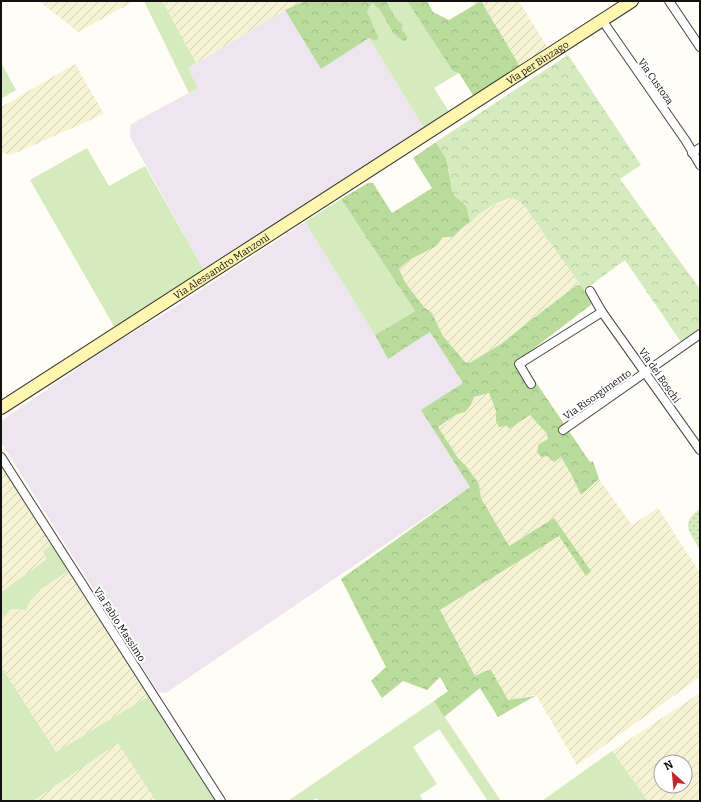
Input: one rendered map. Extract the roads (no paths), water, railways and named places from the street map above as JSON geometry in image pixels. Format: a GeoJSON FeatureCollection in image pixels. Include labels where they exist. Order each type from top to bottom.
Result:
{"type":"FeatureCollection","features":[{"type":"Feature","properties":{"kind":"main road","name":"Via per Binzago"},"geometry":{"type":"LineString","coordinates":[[443,124],[632,1]]}},
{"type":"Feature","properties":{"kind":"main road","name":"Via Alessandro Manzoni"},"geometry":{"type":"LineString","coordinates":[[1,408],[443,124]]}},
{"type":"Feature","properties":{"kind":"street"},"geometry":{"type":"LineString","coordinates":[[669,1],[700,47]]}},
{"type":"Feature","properties":{"kind":"street","name":"Via Custoza"},"geometry":{"type":"LineString","coordinates":[[602,20],[686,141],[700,165]]}},
{"type":"Feature","properties":{"kind":"street"},"geometry":{"type":"LineString","coordinates":[[692,153],[700,148]]}},
{"type":"Feature","properties":{"kind":"street","name":"Via dei Boschi"},"geometry":{"type":"LineString","coordinates":[[590,291],[602,312],[700,450]]}},
{"type":"Feature","properties":{"kind":"street"},"geometry":{"type":"LineString","coordinates":[[531,384],[519,364],[602,312]]}},
{"type":"Feature","properties":{"kind":"street","name":"Via Risorgimento"},"geometry":{"type":"LineString","coordinates":[[564,430],[700,334]]}},
{"type":"Feature","properties":{"kind":"street","name":"Via Fabio Massimo"},"geometry":{"type":"LineString","coordinates":[[1,457],[221,801]]}}]}
